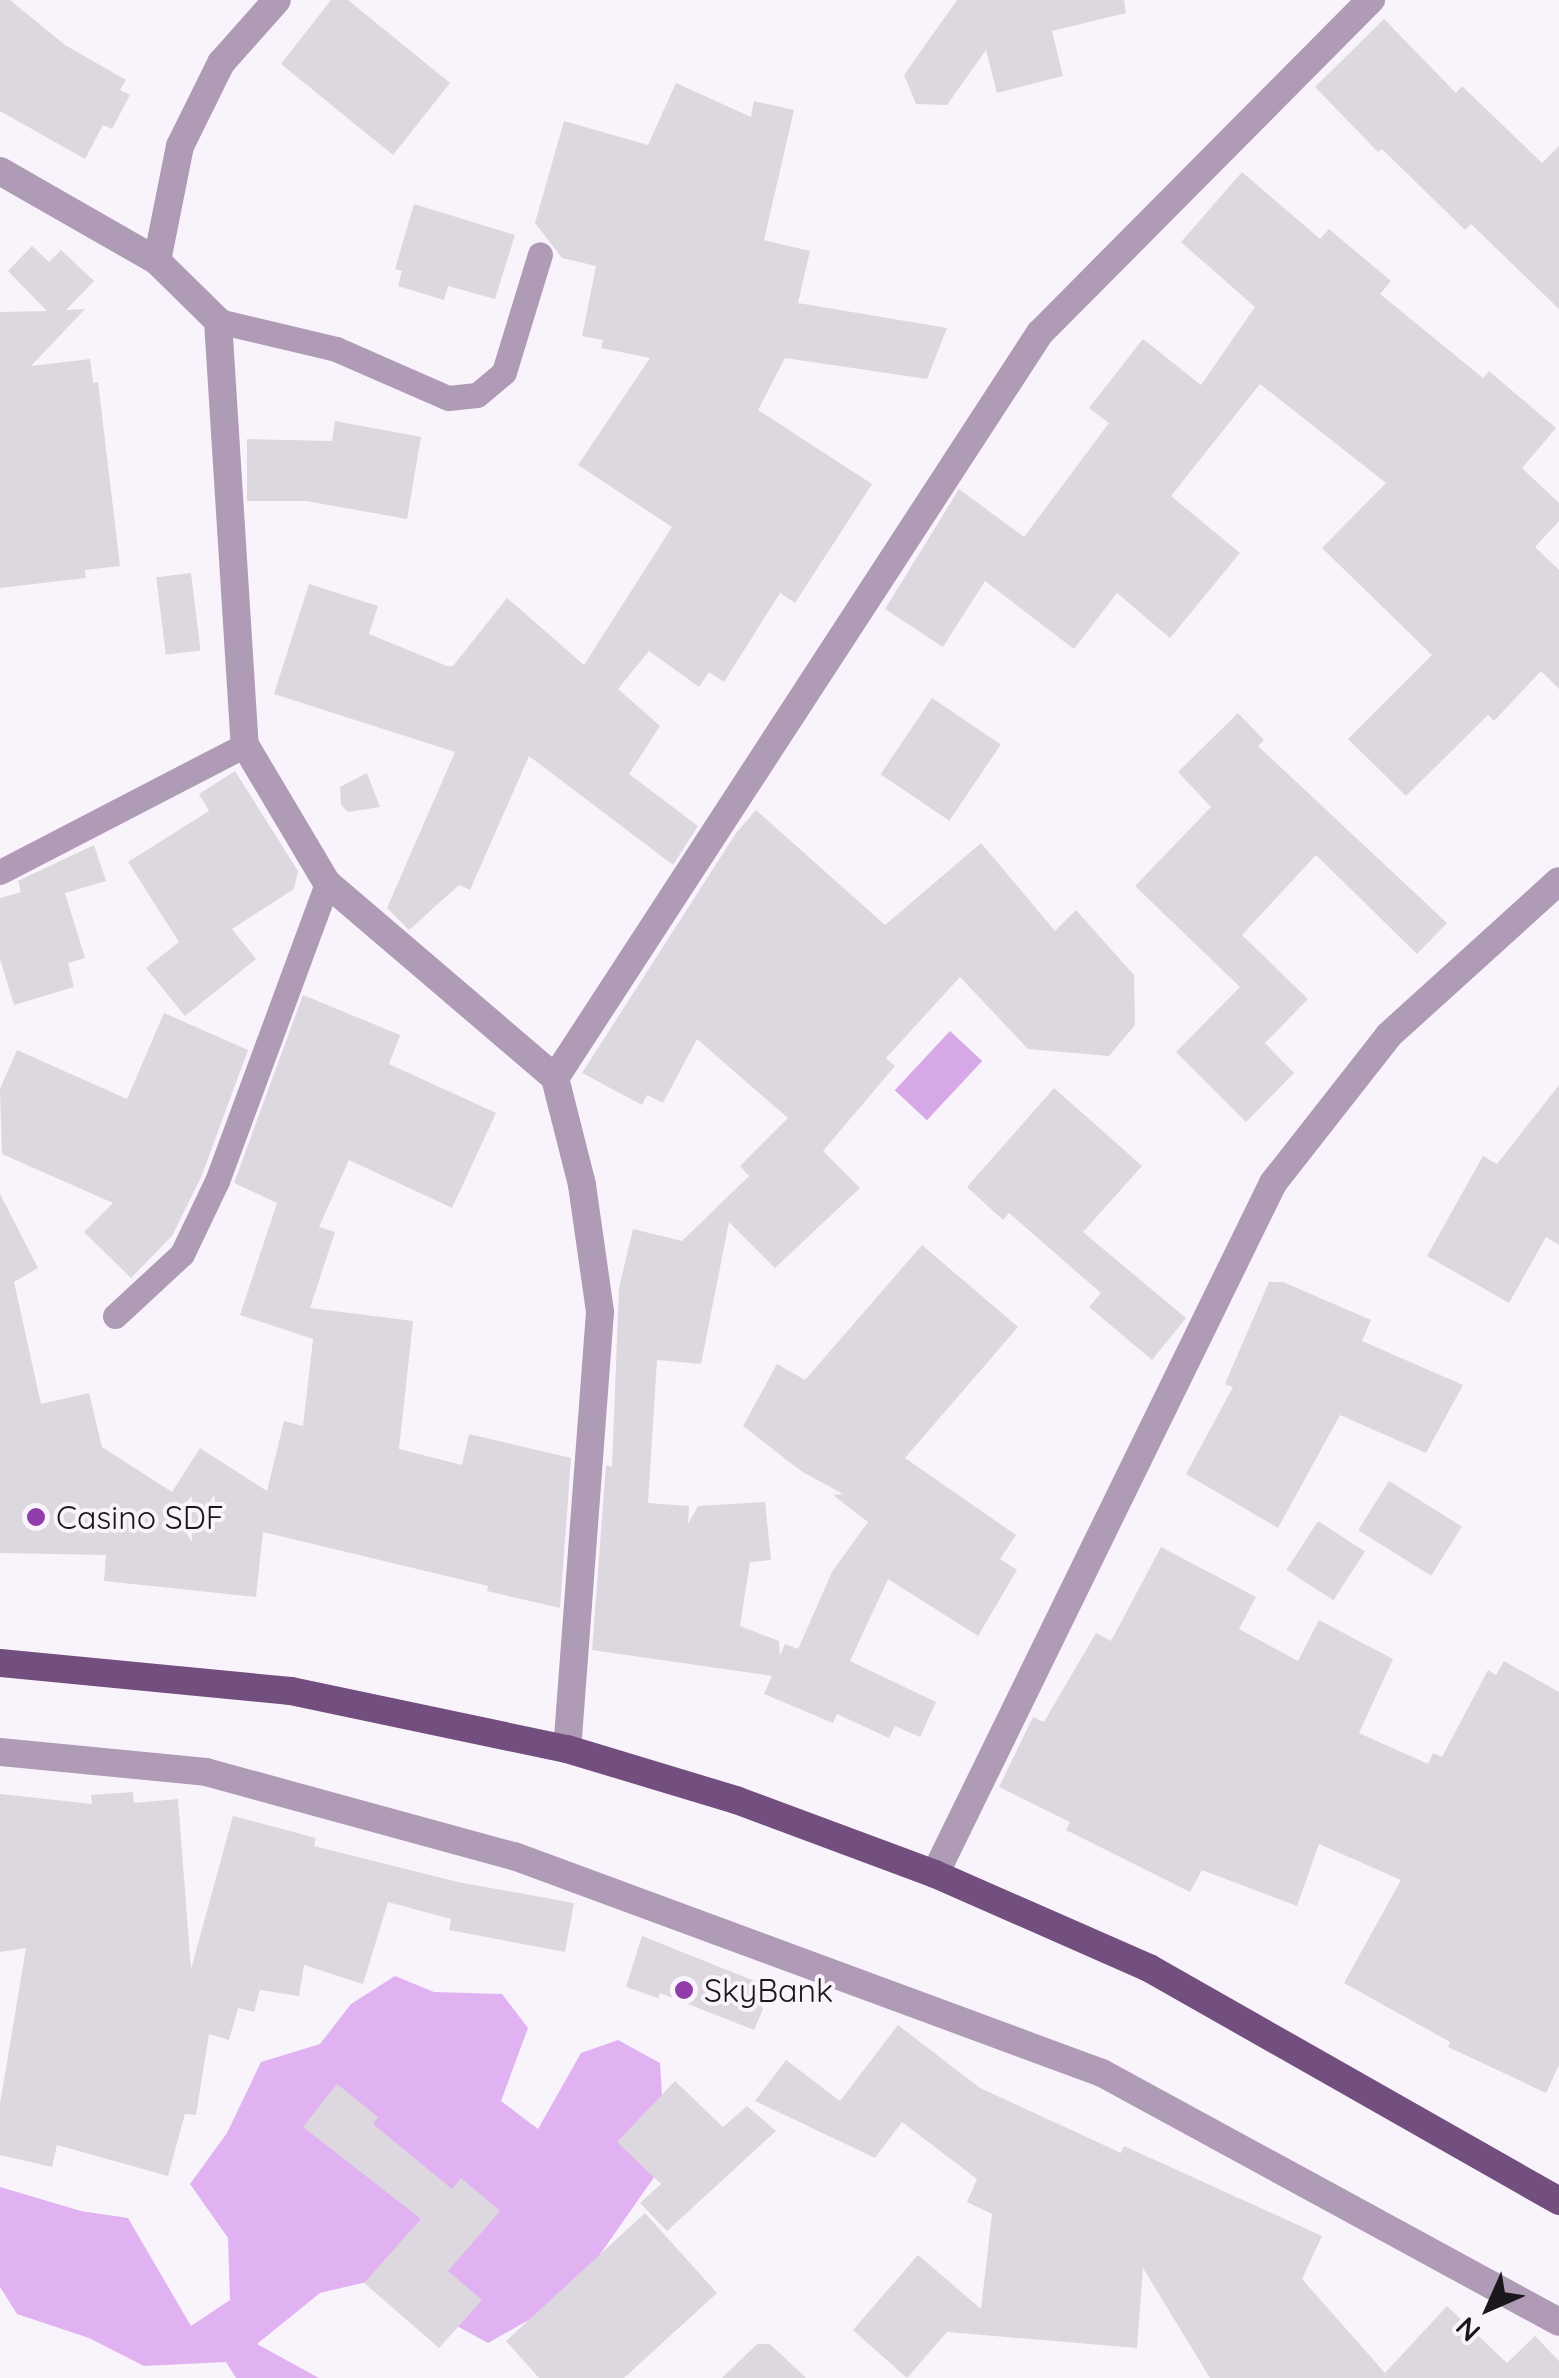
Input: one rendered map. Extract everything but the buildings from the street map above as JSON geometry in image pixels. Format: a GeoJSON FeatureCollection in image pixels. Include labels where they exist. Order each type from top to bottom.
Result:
{"type":"FeatureCollection","features":[{"type":"Feature","properties":{"kind":"main road"},"geometry":{"type":"LineString","coordinates":[[0,1663],[290,1691],[567,1749],[736,1800],[935,1874],[1149,1968],[1559,2201]]}},
{"type":"Feature","properties":{"kind":"street"},"geometry":{"type":"LineString","coordinates":[[157,262],[180,146],[221,63],[278,0]]}},
{"type":"Feature","properties":{"kind":"street"},"geometry":{"type":"LineString","coordinates":[[555,1078],[1040,334],[1371,0]]}},
{"type":"Feature","properties":{"kind":"street"},"geometry":{"type":"LineString","coordinates":[[0,171],[157,262],[218,322],[245,745],[327,883],[555,1078],[582,1185],[600,1312],[567,1749]]}},
{"type":"Feature","properties":{"kind":"street"},"geometry":{"type":"LineString","coordinates":[[935,1874],[1273,1183],[1389,1035],[1559,881]]}},
{"type":"Feature","properties":{"kind":"street"},"geometry":{"type":"LineString","coordinates":[[0,1752],[206,1772],[514,1856],[1102,2073],[1559,2322]]}},
{"type":"Feature","properties":{"kind":"lane"},"geometry":{"type":"LineString","coordinates":[[218,322],[336,349],[448,398],[477,395],[504,372],[540,254]]}},
{"type":"Feature","properties":{"kind":"lane"},"geometry":{"type":"LineString","coordinates":[[0,872],[245,745]]}},
{"type":"Feature","properties":{"kind":"lane"},"geometry":{"type":"LineString","coordinates":[[115,1316],[182,1254],[217,1181],[327,883]]}},
{"type":"Feature","properties":{"kind":"shaded area"},"geometry":{"type":"Polygon","coordinates":[[[950,1031],[982,1061],[927,1120],[895,1090],[950,1031]]]}},
{"type":"Feature","properties":{"kind":"shaded area"},"geometry":{"type":"Polygon","coordinates":[[[395,1976],[434,1992],[502,1994],[528,2028],[501,2101],[538,2129],[581,2053],[618,2040],[660,2063],[666,2160],[571,2296],[488,2343],[444,2319],[392,2276],[320,2293],[257,2344],[319,2378],[236,2378],[226,2362],[144,2366],[89,2338],[17,2314],[0,2287],[0,2187],[81,2211],[128,2218],[191,2326],[230,2300],[228,2238],[190,2184],[227,2133],[261,2062],[320,2044],[351,2004],[395,1976]]]}},
{"type":"Feature","properties":{"kind":"place","name":"Casino SDF"},"geometry":{"type":"Point","coordinates":[36,1517]}},
{"type":"Feature","properties":{"kind":"place","name":"SkyBank"},"geometry":{"type":"Point","coordinates":[684,1990]}}]}
